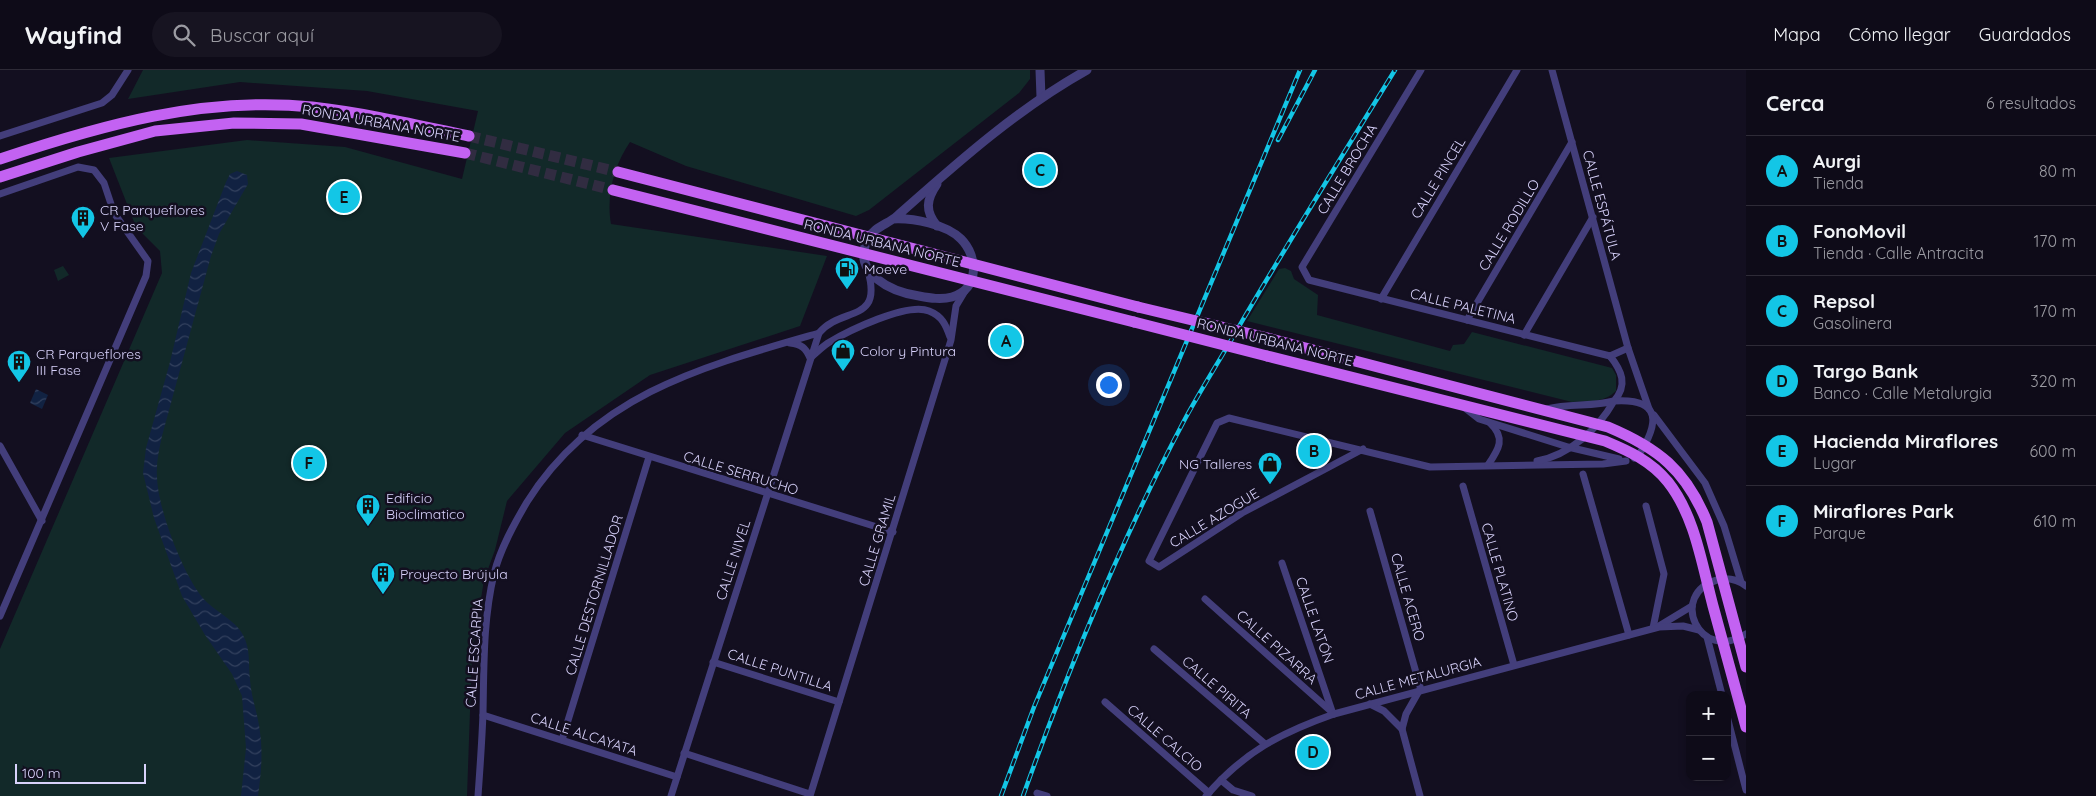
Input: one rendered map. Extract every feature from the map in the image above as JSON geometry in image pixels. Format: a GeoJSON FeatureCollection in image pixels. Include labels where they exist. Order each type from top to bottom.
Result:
{"type":"FeatureCollection","features":[{"type":"Feature","properties":{"kind":"main road","name":"RONDA URBANA NORTE"},"geometry":{"type":"LineString","coordinates":[[0,159],[119,122],[193,108],[234,105],[312,107],[373,116],[469,136]]}},
{"type":"Feature","properties":{"kind":"main road","name":"RONDA URBANA NORTE"},"geometry":{"type":"LineString","coordinates":[[0,177],[78,152],[155,131],[234,123],[300,124],[465,153]]}},
{"type":"Feature","properties":{"kind":"main road","name":"RONDA URBANA NORTE"},"geometry":{"type":"LineString","coordinates":[[618,172],[868,238],[1598,424],[1645,445],[1668,460],[1690,487],[1707,522],[1742,636],[1746,668]]}},
{"type":"Feature","properties":{"kind":"main road","name":"RONDA URBANA NORTE"},"geometry":{"type":"LineString","coordinates":[[613,190],[1605,441],[1638,456],[1668,482],[1684,509],[1724,642],[1746,727]]}},
{"type":"Feature","properties":{"kind":"street"},"geometry":{"type":"LineString","coordinates":[[0,136],[102,103],[112,95],[128,70]]}},
{"type":"Feature","properties":{"kind":"street"},"geometry":{"type":"LineString","coordinates":[[1040,70],[1041,97]]}},
{"type":"Feature","properties":{"kind":"street"},"geometry":{"type":"LineString","coordinates":[[893,220],[914,220],[937,226],[961,238],[971,253],[975,264],[972,280],[965,291],[954,297],[941,299],[911,295],[879,282],[868,270],[864,255],[868,238],[878,228],[893,220],[942,176],[1041,97],[1087,70]]}},
{"type":"Feature","properties":{"kind":"street","name":"CALLE BROCHA"},"geometry":{"type":"LineString","coordinates":[[1309,280],[1302,267],[1421,70]]}},
{"type":"Feature","properties":{"kind":"street","name":"CALLE PINCEL"},"geometry":{"type":"LineString","coordinates":[[1381,299],[1517,70]]}},
{"type":"Feature","properties":{"kind":"street","name":"CALLE ESPÁTULA"},"geometry":{"type":"LineString","coordinates":[[1552,70],[1628,348],[1652,412],[1705,483],[1724,526],[1744,584]]}},
{"type":"Feature","properties":{"kind":"street","name":"CALLE RODILLO"},"geometry":{"type":"LineString","coordinates":[[1467,320],[1572,142]]}},
{"type":"Feature","properties":{"kind":"street"},"geometry":{"type":"LineString","coordinates":[[0,194],[78,166],[94,170],[104,183],[114,213],[148,261],[146,276],[0,616]]}},
{"type":"Feature","properties":{"kind":"street"},"geometry":{"type":"LineString","coordinates":[[937,226],[930,217],[927,203],[942,176]]}},
{"type":"Feature","properties":{"kind":"street"},"geometry":{"type":"LineString","coordinates":[[1524,335],[1593,217]]}},
{"type":"Feature","properties":{"kind":"street","name":"CALLE ESCARPIA"},"geometry":{"type":"LineString","coordinates":[[478,796],[486,625],[494,572],[513,526],[540,481],[582,435],[616,410],[656,388],[786,342],[819,333],[824,328],[856,313],[868,302],[872,295],[868,270]]}},
{"type":"Feature","properties":{"kind":"street","name":"CALLE PALETINA"},"geometry":{"type":"LineString","coordinates":[[1309,280],[1610,356]]}},
{"type":"Feature","properties":{"kind":"street","name":"CALLE GRAMIL"},"geometry":{"type":"LineString","coordinates":[[810,795],[951,340],[956,306],[965,291]]}},
{"type":"Feature","properties":{"kind":"street"},"geometry":{"type":"LineString","coordinates":[[786,342],[798,344],[806,350],[810,358],[828,344],[849,332],[910,309],[930,311],[941,318],[945,323],[951,340]]}},
{"type":"Feature","properties":{"kind":"street","name":"CALLE NIVEL"},"geometry":{"type":"LineString","coordinates":[[671,796],[819,333]]}},
{"type":"Feature","properties":{"kind":"street"},"geometry":{"type":"LineString","coordinates":[[1522,464],[1546,459],[1586,437],[1598,424],[1622,389],[1621,370],[1610,356],[1628,348]]}},
{"type":"Feature","properties":{"kind":"street"},"geometry":{"type":"LineString","coordinates":[[1362,449],[1430,467],[1602,464],[1626,461],[1638,456],[1653,430],[1652,412],[1633,402],[1614,401],[1599,405],[1563,405],[1544,410]]}},
{"type":"Feature","properties":{"kind":"street"},"geometry":{"type":"LineString","coordinates":[[1462,405],[1479,420],[1568,447],[1626,461]]}},
{"type":"Feature","properties":{"kind":"street","name":"CALLE AZOGUE"},"geometry":{"type":"LineString","coordinates":[[1230,418],[1362,449],[1242,513],[1159,566],[1149,561],[1218,423],[1230,418]]}},
{"type":"Feature","properties":{"kind":"street"},"geometry":{"type":"LineString","coordinates":[[1488,465],[1497,451],[1500,440],[1499,432],[1490,422]]}},
{"type":"Feature","properties":{"kind":"street","name":"CALLE SERRUCHO"},"geometry":{"type":"LineString","coordinates":[[582,435],[767,495],[893,532]]}},
{"type":"Feature","properties":{"kind":"street"},"geometry":{"type":"LineString","coordinates":[[0,446],[42,521]]}},
{"type":"Feature","properties":{"kind":"street","name":"CALLE DESTORNILLADOR"},"geometry":{"type":"LineString","coordinates":[[562,740],[649,457]]}},
{"type":"Feature","properties":{"kind":"street"},"geometry":{"type":"LineString","coordinates":[[1583,474],[1629,635]]}},
{"type":"Feature","properties":{"kind":"street","name":"CALLE PLATINO"},"geometry":{"type":"LineString","coordinates":[[1463,486],[1514,665]]}},
{"type":"Feature","properties":{"kind":"street"},"geometry":{"type":"LineString","coordinates":[[1646,506],[1664,574],[1656,627]]}},
{"type":"Feature","properties":{"kind":"street","name":"CALLE ACERO"},"geometry":{"type":"LineString","coordinates":[[1370,511],[1420,691]]}},
{"type":"Feature","properties":{"kind":"street","name":"CALLE LATÓN"},"geometry":{"type":"LineString","coordinates":[[1282,563],[1334,714]]}},
{"type":"Feature","properties":{"kind":"street"},"geometry":{"type":"LineString","coordinates":[[1742,636],[1724,642],[1707,637],[1699,630],[1692,614],[1692,606],[1700,589],[1707,583],[1723,578],[1744,584]]}},
{"type":"Feature","properties":{"kind":"street","name":"CALLE PIZARRA"},"geometry":{"type":"LineString","coordinates":[[1205,598],[1334,714]]}},
{"type":"Feature","properties":{"kind":"street"},"geometry":{"type":"LineString","coordinates":[[1656,627],[1692,606]]}},
{"type":"Feature","properties":{"kind":"street"},"geometry":{"type":"LineString","coordinates":[[1656,627],[1683,626],[1699,630]]}},
{"type":"Feature","properties":{"kind":"street","name":"CALLE METALURGIA"},"geometry":{"type":"LineString","coordinates":[[1208,794],[1221,780],[1264,744],[1293,728],[1334,714],[1656,627]]}},
{"type":"Feature","properties":{"kind":"street"},"geometry":{"type":"LineString","coordinates":[[1707,637],[1721,691]]}},
{"type":"Feature","properties":{"kind":"street","name":"CALLE PIRITA"},"geometry":{"type":"LineString","coordinates":[[1154,649],[1264,744]]}},
{"type":"Feature","properties":{"kind":"street","name":"CALLE PUNTILLA"},"geometry":{"type":"LineString","coordinates":[[713,662],[839,702]]}},
{"type":"Feature","properties":{"kind":"street"},"geometry":{"type":"LineString","coordinates":[[1406,714],[1420,691]]}},
{"type":"Feature","properties":{"kind":"street"},"geometry":{"type":"LineString","coordinates":[[1402,729],[1407,700],[1403,695]]}},
{"type":"Feature","properties":{"kind":"street","name":"CALLE CALCIO"},"geometry":{"type":"LineString","coordinates":[[1105,702],[1208,794]]}},
{"type":"Feature","properties":{"kind":"street"},"geometry":{"type":"LineString","coordinates":[[1370,704],[1384,711],[1402,729],[1420,796]]}},
{"type":"Feature","properties":{"kind":"street","name":"CALLE ALCAYATA"},"geometry":{"type":"LineString","coordinates":[[483,715],[677,777]]}},
{"type":"Feature","properties":{"kind":"street"},"geometry":{"type":"LineString","coordinates":[[1731,732],[1746,790]]}},
{"type":"Feature","properties":{"kind":"street"},"geometry":{"type":"LineString","coordinates":[[684,753],[810,795]]}},
{"type":"Feature","properties":{"kind":"street"},"geometry":{"type":"LineString","coordinates":[[1221,780],[1233,790],[1252,796]]}},
{"type":"Feature","properties":{"kind":"street"},"geometry":{"type":"LineString","coordinates":[[1037,793],[1047,796]]}},
{"type":"Feature","properties":{"kind":"green space"},"geometry":{"type":"Polygon","coordinates":[[[143,70],[1030,70],[1030,79],[1019,93],[869,210],[856,216],[686,166],[630,142],[624,151],[613,181],[610,203],[611,224],[827,256],[800,326],[650,375],[565,433],[507,501],[495,550],[484,580],[472,655],[467,796],[0,796],[0,649],[162,273],[160,251],[136,227],[109,158],[247,140],[345,147],[462,179],[478,111],[367,91],[240,82],[128,99],[143,70]]]}},
{"type":"Feature","properties":{"kind":"green space"},"geometry":{"type":"Polygon","coordinates":[[[63,266],[69,275],[58,281],[54,270],[63,266]]]}},
{"type":"Feature","properties":{"kind":"green space"},"geometry":{"type":"Polygon","coordinates":[[[1285,268],[1291,271],[1294,279],[1318,295],[1317,315],[1450,351],[1453,345],[1464,344],[1472,332],[1612,368],[1616,375],[1616,391],[1606,398],[1572,402],[1247,321],[1279,269],[1285,268]]]}},
{"type":"Feature","properties":{"kind":"water"},"geometry":{"type":"Polygon","coordinates":[[[237,171],[247,175],[248,184],[219,234],[211,256],[162,436],[157,472],[158,490],[166,522],[179,556],[194,586],[212,607],[235,624],[246,641],[251,686],[261,740],[258,796],[241,796],[246,748],[242,696],[232,674],[205,635],[182,596],[154,518],[143,473],[146,448],[170,362],[191,273],[226,182],[230,174],[237,171]]]}},
{"type":"Feature","properties":{"kind":"water"},"geometry":{"type":"Polygon","coordinates":[[[36,389],[48,395],[42,409],[30,403],[36,389]]]}},
{"type":"Feature","properties":{"kind":"tunnel"},"geometry":{"type":"LineString","coordinates":[[469,136],[618,172]]}},
{"type":"Feature","properties":{"kind":"tunnel"},"geometry":{"type":"LineString","coordinates":[[465,153],[613,190]]}},
{"type":"Feature","properties":{"kind":"railway"},"geometry":{"type":"LineString","coordinates":[[1001,796],[1034,707],[1300,70]]}},
{"type":"Feature","properties":{"kind":"railway"},"geometry":{"type":"LineString","coordinates":[[1278,140],[1315,70]]}},
{"type":"Feature","properties":{"kind":"railway"},"geometry":{"type":"LineString","coordinates":[[1023,796],[1097,604],[1162,465],[1192,407],[1241,323],[1395,70]]}},
{"type":"Feature","properties":{"kind":"place","name":"Repsol"},"geometry":{"type":"Point","coordinates":[1040,170]}},
{"type":"Feature","properties":{"kind":"place","name":"Hacienda Miraflores"},"geometry":{"type":"Point","coordinates":[344,197]}},
{"type":"Feature","properties":{"kind":"place","name":"CR Parqueflores V Fase"},"geometry":{"type":"Point","coordinates":[83,239]}},
{"type":"Feature","properties":{"kind":"place","name":"Moeve"},"geometry":{"type":"Point","coordinates":[847,290]}},
{"type":"Feature","properties":{"kind":"place","name":"Aurgi"},"geometry":{"type":"Point","coordinates":[1006,341]}},
{"type":"Feature","properties":{"kind":"place","name":"Color y Pintura"},"geometry":{"type":"Point","coordinates":[843,372]}},
{"type":"Feature","properties":{"kind":"place","name":"CR Parqueflores III Fase"},"geometry":{"type":"Point","coordinates":[19,383]}},
{"type":"Feature","properties":{"kind":"place","name":"FonoMovil"},"geometry":{"type":"Point","coordinates":[1314,451]}},
{"type":"Feature","properties":{"kind":"place","name":"Miraflores Park"},"geometry":{"type":"Point","coordinates":[309,463]}},
{"type":"Feature","properties":{"kind":"place","name":"NG Talleres"},"geometry":{"type":"Point","coordinates":[1270,485]}},
{"type":"Feature","properties":{"kind":"place","name":"Edificio Bioclimatico"},"geometry":{"type":"Point","coordinates":[368,527]}},
{"type":"Feature","properties":{"kind":"place","name":"Proyecto Brújula"},"geometry":{"type":"Point","coordinates":[383,595]}},
{"type":"Feature","properties":{"kind":"place","name":"Targo Bank"},"geometry":{"type":"Point","coordinates":[1313,752]}}]}
